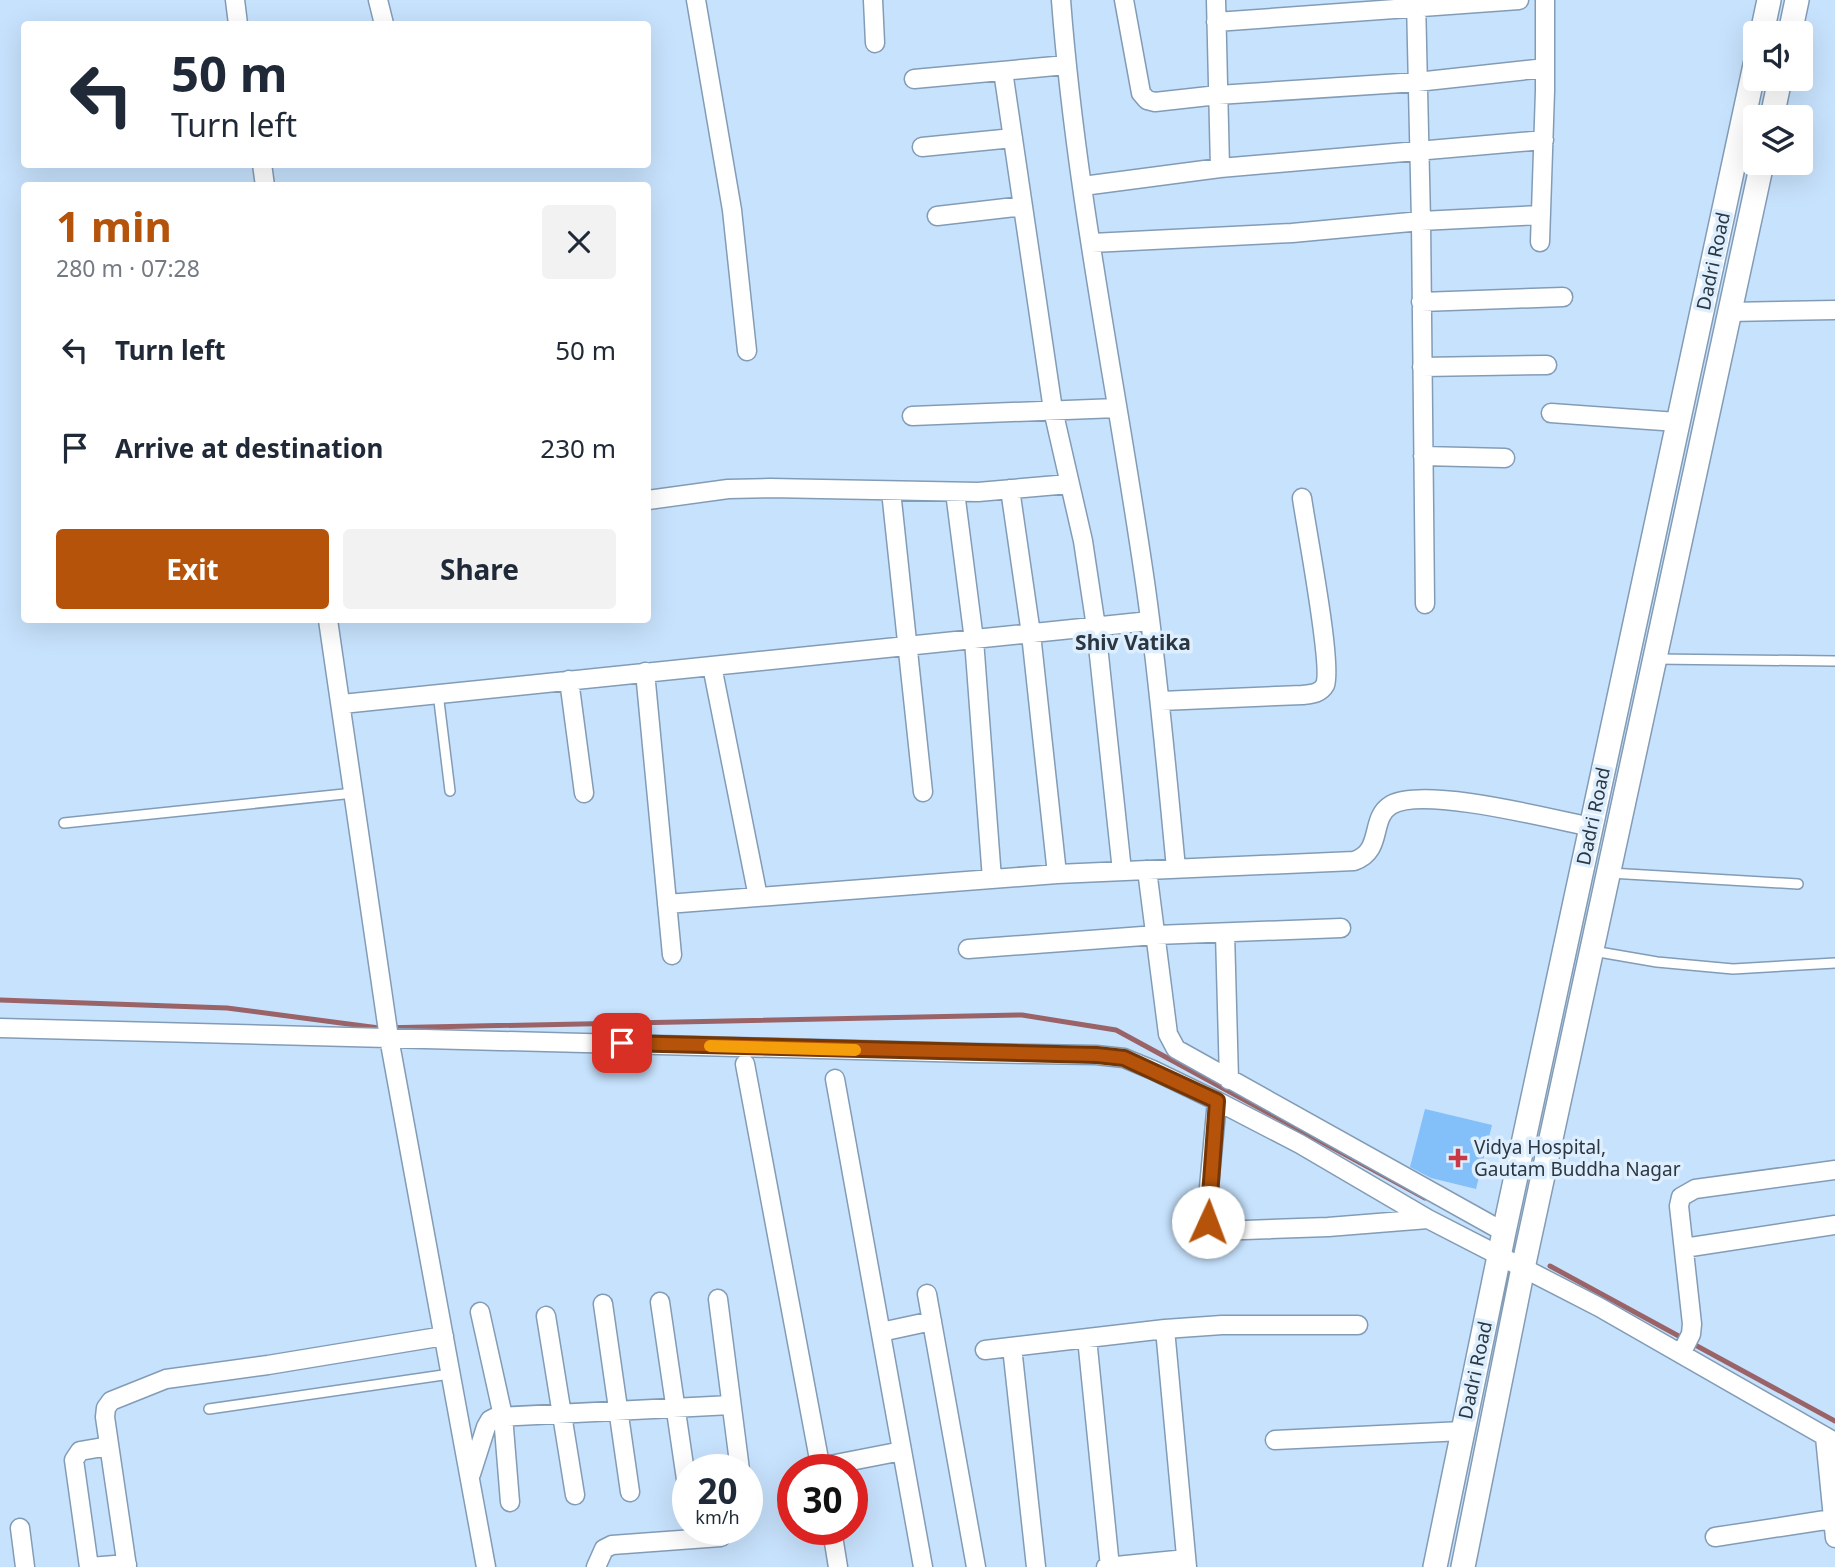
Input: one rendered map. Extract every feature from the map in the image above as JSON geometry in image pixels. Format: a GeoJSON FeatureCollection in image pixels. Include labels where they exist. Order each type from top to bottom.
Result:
{"type":"FeatureCollection","features":[{"type":"Feature","properties":{"kind":"street"},"geometry":{"type":"LineString","coordinates":[[235,0],[238,21]]}},
{"type":"Feature","properties":{"kind":"street"},"geometry":{"type":"LineString","coordinates":[[378,0],[383,21]]}},
{"type":"Feature","properties":{"kind":"street"},"geometry":{"type":"LineString","coordinates":[[696,0],[732,210],[747,351]]}},
{"type":"Feature","properties":{"kind":"street"},"geometry":{"type":"LineString","coordinates":[[873,0],[875,43]]}},
{"type":"Feature","properties":{"kind":"street"},"geometry":{"type":"LineString","coordinates":[[1061,0],[1066,65],[1091,243],[1161,701],[1176,869]]}},
{"type":"Feature","properties":{"kind":"street"},"geometry":{"type":"LineString","coordinates":[[1124,0],[1142,93],[1147,100],[1155,102],[1218,94],[1418,82],[1545,68]]}},
{"type":"Feature","properties":{"kind":"street"},"geometry":{"type":"LineString","coordinates":[[1216,0],[1220,168]]}},
{"type":"Feature","properties":{"kind":"street"},"geometry":{"type":"LineString","coordinates":[[1216,22],[1416,4],[1518,0]]}},
{"type":"Feature","properties":{"kind":"street"},"geometry":{"type":"LineString","coordinates":[[1539,242],[1544,140],[1545,0]]}},
{"type":"Feature","properties":{"kind":"street"},"geometry":{"type":"LineString","coordinates":[[1765,21],[1769,0]]}},
{"type":"Feature","properties":{"kind":"street"},"geometry":{"type":"LineString","coordinates":[[1793,21],[1797,0]]}},
{"type":"Feature","properties":{"kind":"street"},"geometry":{"type":"LineString","coordinates":[[1416,4],[1425,604]]}},
{"type":"Feature","properties":{"kind":"street"},"geometry":{"type":"LineString","coordinates":[[914,79],[1066,65]]}},
{"type":"Feature","properties":{"kind":"street"},"geometry":{"type":"LineString","coordinates":[[1003,71],[1053,410],[1083,541],[1096,627],[1122,871]]}},
{"type":"Feature","properties":{"kind":"street","name":"Dadri Road"},"geometry":{"type":"LineString","coordinates":[[1435,1567],[1504,1232],[1749,91]]}},
{"type":"Feature","properties":{"kind":"street"},"geometry":{"type":"LineString","coordinates":[[922,146],[1013,138]]}},
{"type":"Feature","properties":{"kind":"street"},"geometry":{"type":"LineString","coordinates":[[1083,186],[1220,168],[1544,140]]}},
{"type":"Feature","properties":{"kind":"street","name":"Dadri Road"},"geometry":{"type":"LineString","coordinates":[[1463,1567],[1523,1268],[1759,175]]}},
{"type":"Feature","properties":{"kind":"street"},"geometry":{"type":"LineString","coordinates":[[937,216],[1023,206]]}},
{"type":"Feature","properties":{"kind":"street"},"geometry":{"type":"LineString","coordinates":[[1091,243],[1292,233],[1421,220],[1541,215]]}},
{"type":"Feature","properties":{"kind":"street"},"geometry":{"type":"LineString","coordinates":[[1422,302],[1563,297]]}},
{"type":"Feature","properties":{"kind":"street"},"geometry":{"type":"LineString","coordinates":[[1730,312],[1835,310]]}},
{"type":"Feature","properties":{"kind":"street"},"geometry":{"type":"LineString","coordinates":[[1422,368],[1547,365]]}},
{"type":"Feature","properties":{"kind":"street"},"geometry":{"type":"LineString","coordinates":[[912,416],[1117,408]]}},
{"type":"Feature","properties":{"kind":"street"},"geometry":{"type":"LineString","coordinates":[[1551,412],[1677,422]]}},
{"type":"Feature","properties":{"kind":"street"},"geometry":{"type":"LineString","coordinates":[[1423,456],[1505,458]]}},
{"type":"Feature","properties":{"kind":"street"},"geometry":{"type":"LineString","coordinates":[[651,500],[728,489],[955,492],[1069,484]]}},
{"type":"Feature","properties":{"kind":"street"},"geometry":{"type":"LineString","coordinates":[[1010,489],[1031,634],[1057,874]]}},
{"type":"Feature","properties":{"kind":"street"},"geometry":{"type":"LineString","coordinates":[[891,491],[922,792]]}},
{"type":"Feature","properties":{"kind":"street"},"geometry":{"type":"LineString","coordinates":[[955,492],[974,640],[992,879]]}},
{"type":"Feature","properties":{"kind":"street"},"geometry":{"type":"LineString","coordinates":[[1161,701],[1315,694],[1323,688],[1326,681],[1324,648],[1302,498]]}},
{"type":"Feature","properties":{"kind":"street"},"geometry":{"type":"LineString","coordinates":[[342,704],[1150,621]]}},
{"type":"Feature","properties":{"kind":"street"},"geometry":{"type":"LineString","coordinates":[[328,623],[388,1031],[486,1567]]}},
{"type":"Feature","properties":{"kind":"street"},"geometry":{"type":"LineString","coordinates":[[712,666],[758,897]]}},
{"type":"Feature","properties":{"kind":"street"},"geometry":{"type":"LineString","coordinates":[[645,672],[672,955]]}},
{"type":"Feature","properties":{"kind":"street"},"geometry":{"type":"LineString","coordinates":[[569,680],[584,793]]}},
{"type":"Feature","properties":{"kind":"street"},"geometry":{"type":"LineString","coordinates":[[667,904],[1057,874],[1354,861],[1361,859],[1368,852],[1383,813],[1391,805],[1403,802],[1469,802],[1591,827]]}},
{"type":"Feature","properties":{"kind":"street"},"geometry":{"type":"LineString","coordinates":[[1147,870],[1171,1042],[1186,1056],[1504,1232]]}},
{"type":"Feature","properties":{"kind":"street"},"geometry":{"type":"LineString","coordinates":[[968,949],[1156,935],[1341,928]]}},
{"type":"Feature","properties":{"kind":"street"},"geometry":{"type":"LineString","coordinates":[[1225,933],[1229,1080]]}},
{"type":"Feature","properties":{"kind":"street"},"geometry":{"type":"LineString","coordinates":[[0,1028],[388,1031],[1124,1058],[1217,1101],[1300,1144],[1428,1219],[1499,1256],[1599,1307],[1685,1345],[1830,1440],[1835,1538]]}},
{"type":"Feature","properties":{"kind":"street"},"geometry":{"type":"LineString","coordinates":[[745,1064],[817,1454]]}},
{"type":"Feature","properties":{"kind":"street"},"geometry":{"type":"LineString","coordinates":[[835,1079],[923,1567]]}},
{"type":"Feature","properties":{"kind":"street"},"geometry":{"type":"LineString","coordinates":[[1217,1101],[1208,1209],[1208,1222],[1212,1228],[1218,1231],[1328,1227],[1428,1219]]}},
{"type":"Feature","properties":{"kind":"street"},"geometry":{"type":"LineString","coordinates":[[1685,1345],[1692,1313],[1679,1206],[1681,1197],[1685,1193],[1731,1183],[1835,1170]]}},
{"type":"Feature","properties":{"kind":"street"},"geometry":{"type":"LineString","coordinates":[[1684,1248],[1835,1225]]}},
{"type":"Feature","properties":{"kind":"street"},"geometry":{"type":"LineString","coordinates":[[927,1294],[976,1567]]}},
{"type":"Feature","properties":{"kind":"street"},"geometry":{"type":"LineString","coordinates":[[718,1299],[738,1454]]}},
{"type":"Feature","properties":{"kind":"street"},"geometry":{"type":"LineString","coordinates":[[660,1302],[682,1454]]}},
{"type":"Feature","properties":{"kind":"street"},"geometry":{"type":"LineString","coordinates":[[603,1304],[630,1492]]}},
{"type":"Feature","properties":{"kind":"street"},"geometry":{"type":"LineString","coordinates":[[480,1312],[503,1416],[509,1502]]}},
{"type":"Feature","properties":{"kind":"street"},"geometry":{"type":"LineString","coordinates":[[546,1316],[575,1495]]}},
{"type":"Feature","properties":{"kind":"street"},"geometry":{"type":"LineString","coordinates":[[881,1332],[932,1321]]}},
{"type":"Feature","properties":{"kind":"street"},"geometry":{"type":"LineString","coordinates":[[985,1350],[1222,1325],[1359,1325]]}},
{"type":"Feature","properties":{"kind":"street"},"geometry":{"type":"LineString","coordinates":[[1087,1338],[1108,1567],[1187,1563],[1165,1329]]}},
{"type":"Feature","properties":{"kind":"street"},"geometry":{"type":"LineString","coordinates":[[109,1446],[80,1451],[74,1460],[89,1567],[127,1566],[109,1446],[106,1408],[111,1401],[153,1383],[175,1377],[268,1365],[444,1336]]}},
{"type":"Feature","properties":{"kind":"street"},"geometry":{"type":"LineString","coordinates":[[1012,1347],[1036,1567]]}},
{"type":"Feature","properties":{"kind":"street"},"geometry":{"type":"LineString","coordinates":[[470,1477],[486,1427],[490,1420],[503,1416],[731,1405]]}},
{"type":"Feature","properties":{"kind":"street"},"geometry":{"type":"LineString","coordinates":[[1275,1440],[1463,1431]]}},
{"type":"Feature","properties":{"kind":"street"},"geometry":{"type":"LineString","coordinates":[[868,1458],[902,1451]]}},
{"type":"Feature","properties":{"kind":"street"},"geometry":{"type":"LineString","coordinates":[[1715,1537],[1834,1520]]}},
{"type":"Feature","properties":{"kind":"street"},"geometry":{"type":"LineString","coordinates":[[20,1528],[25,1567]]}},
{"type":"Feature","properties":{"kind":"street"},"geometry":{"type":"LineString","coordinates":[[596,1567],[604,1549],[612,1545],[672,1541]]}},
{"type":"Feature","properties":{"kind":"street"},"geometry":{"type":"LineString","coordinates":[[834,1545],[838,1567]]}},
{"type":"Feature","properties":{"kind":"lane"},"geometry":{"type":"LineString","coordinates":[[1655,659],[1835,661]]}},
{"type":"Feature","properties":{"kind":"lane"},"geometry":{"type":"LineString","coordinates":[[438,694],[450,791]]}},
{"type":"Feature","properties":{"kind":"lane"},"geometry":{"type":"LineString","coordinates":[[64,823],[354,793]]}},
{"type":"Feature","properties":{"kind":"lane"},"geometry":{"type":"LineString","coordinates":[[1609,873],[1798,884]]}},
{"type":"Feature","properties":{"kind":"lane"},"geometry":{"type":"LineString","coordinates":[[1592,950],[1657,961],[1733,969],[1835,963]]}},
{"type":"Feature","properties":{"kind":"lane"},"geometry":{"type":"LineString","coordinates":[[209,1409],[450,1374]]}},
{"type":"Feature","properties":{"kind":"building"},"geometry":{"type":"Polygon","coordinates":[[[1425,1109],[1492,1125],[1476,1189],[1431,1178],[1410,1167],[1425,1109]]]}},
{"type":"Feature","properties":{"kind":"waterway"},"geometry":{"type":"LineString","coordinates":[[0,1000],[227,1008],[379,1028],[1022,1015],[1116,1030],[1425,1198]]}},
{"type":"Feature","properties":{"kind":"waterway"},"geometry":{"type":"LineString","coordinates":[[1550,1266],[1835,1421]]}},
{"type":"Feature","properties":{"kind":"slow traffic"},"geometry":{"type":"LineString","coordinates":[[710,1046],[855,1050]]}},
{"type":"Feature","properties":{"kind":"place","name":"Vidya Hospital, Gautam Buddha Nagar"},"geometry":{"type":"Point","coordinates":[1458,1158]}},
{"type":"Feature","properties":{"kind":"district","name":"Shiv Vatika"},"geometry":{"type":"Point","coordinates":[1133,642]}},
{"type":"Feature","properties":{"kind":"route"},"geometry":{"type":"LineString","coordinates":[[622,1043],[971,1053],[1044,1052],[1124,1058],[1217,1101],[1208,1222]]}}]}
